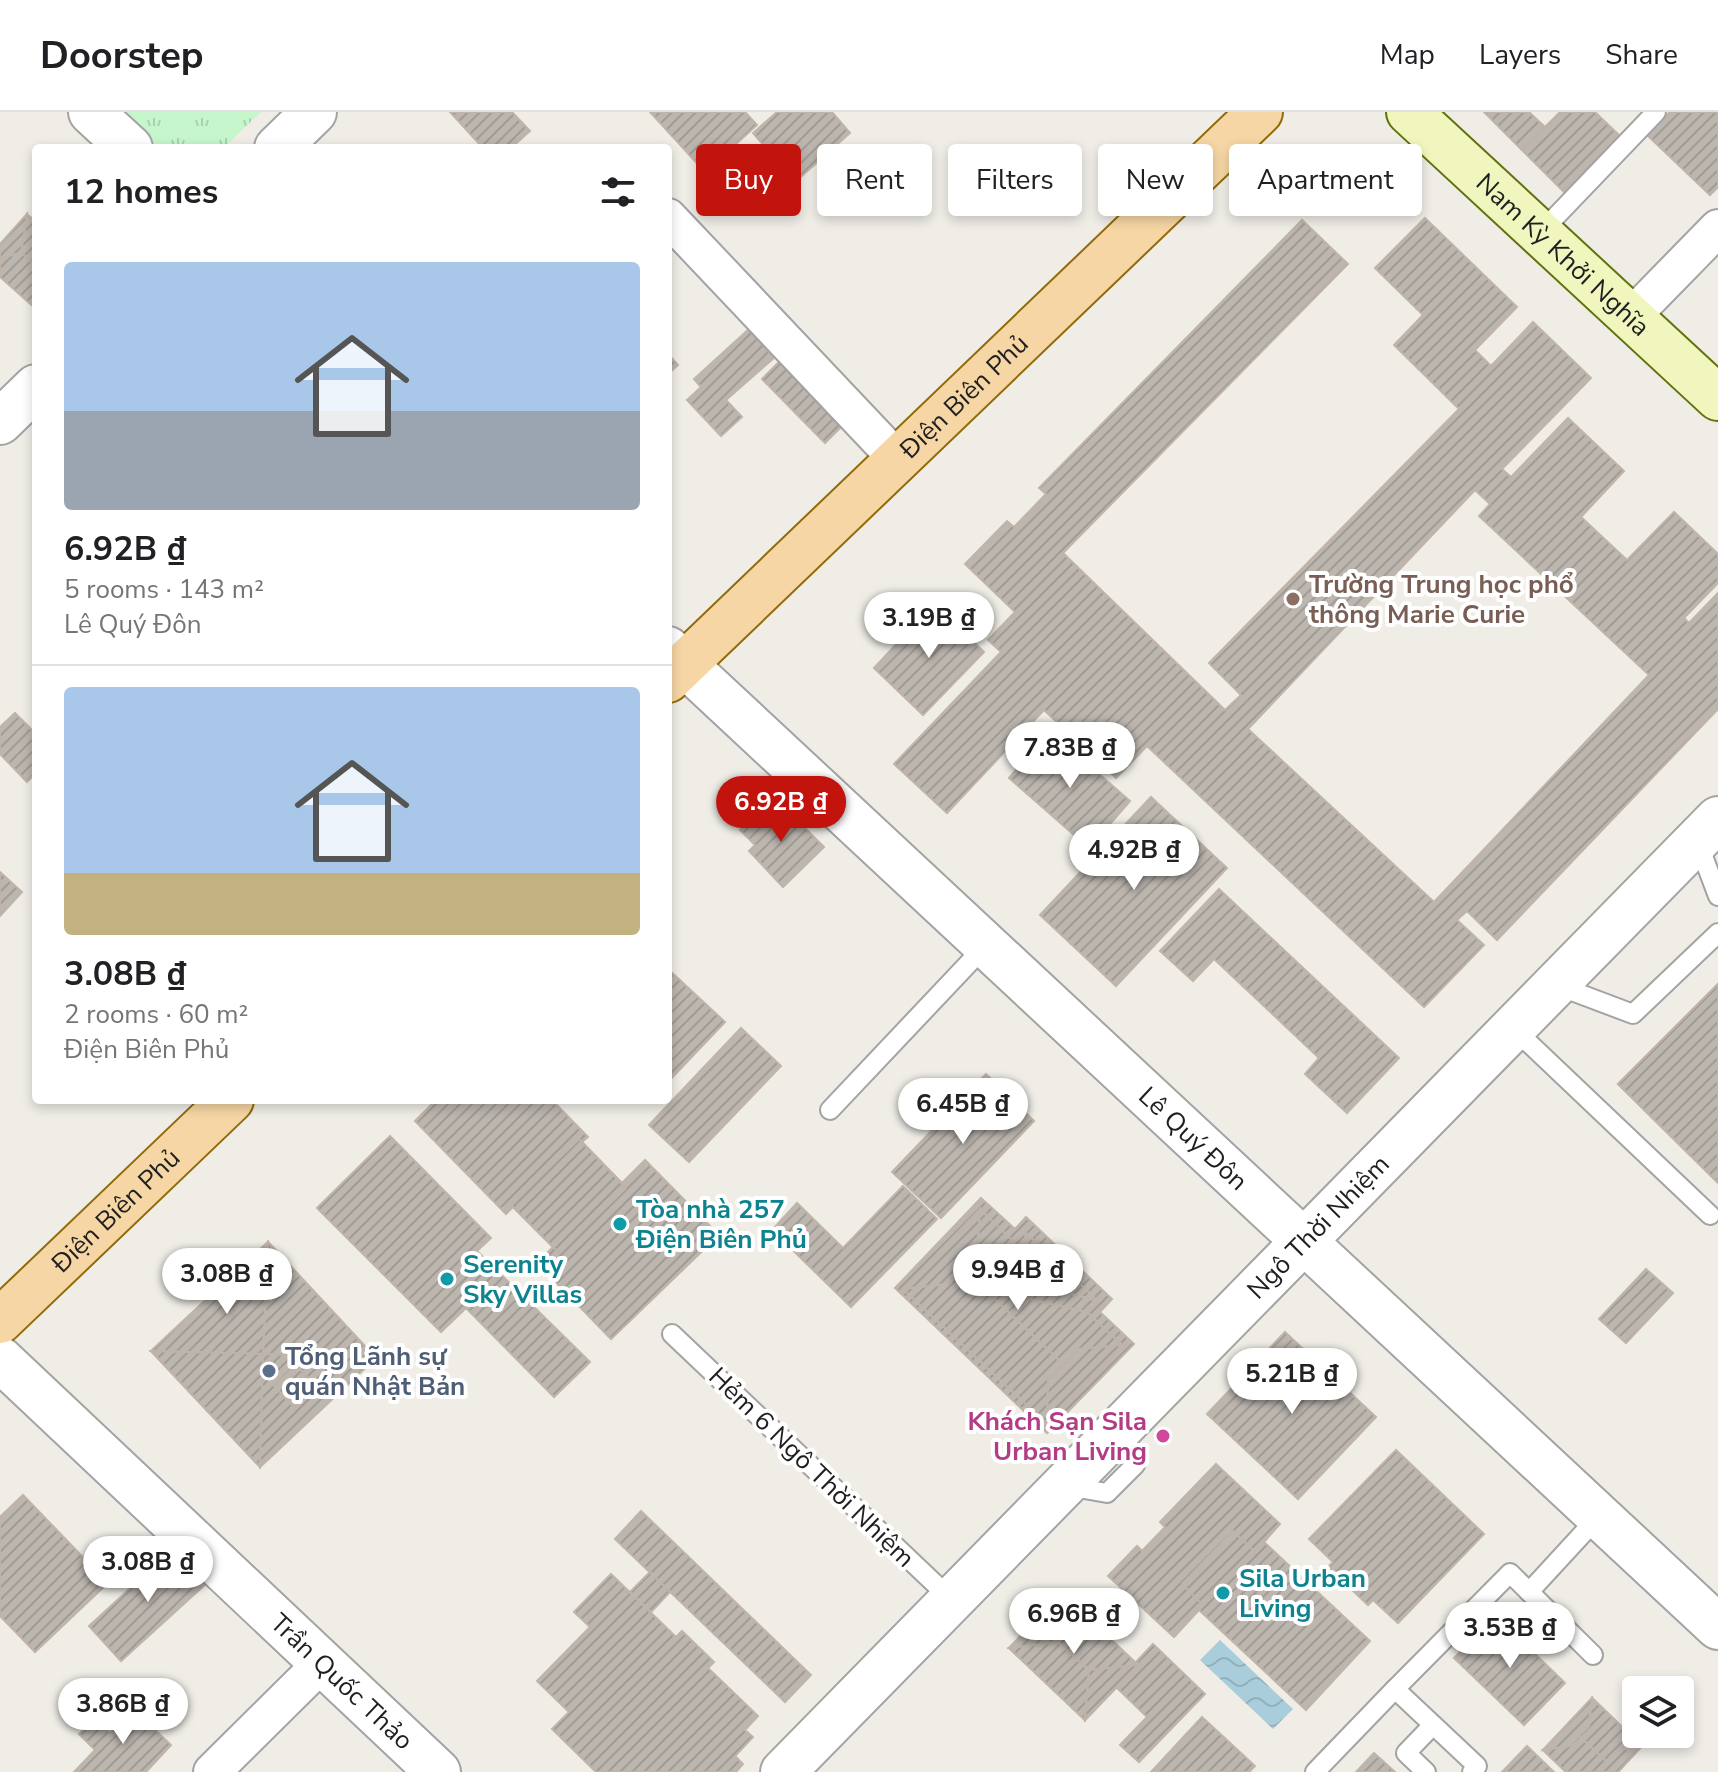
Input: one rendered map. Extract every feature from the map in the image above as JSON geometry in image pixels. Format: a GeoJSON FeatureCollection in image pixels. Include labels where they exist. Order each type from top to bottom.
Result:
{"type":"FeatureCollection","features":[{"type":"Feature","properties":{"kind":"main road","name":"Điện Biên Phủ"},"geometry":{"type":"LineString","coordinates":[[673,665],[898,460],[1260,112]]}},
{"type":"Feature","properties":{"kind":"main road","name":"Nam Kỳ Khởi Nghĩa"},"geometry":{"type":"LineString","coordinates":[[1409,112],[1718,398]]}},
{"type":"Feature","properties":{"kind":"main road","name":"Điện Biên Phủ"},"geometry":{"type":"LineString","coordinates":[[0,1321],[227,1104]]}},
{"type":"Feature","properties":{"kind":"street"},"geometry":{"type":"LineString","coordinates":[[91,112],[126,144]]}},
{"type":"Feature","properties":{"kind":"street"},"geometry":{"type":"LineString","coordinates":[[281,144],[314,112]]}},
{"type":"Feature","properties":{"kind":"street"},"geometry":{"type":"LineString","coordinates":[[672,221],[898,460]]}},
{"type":"Feature","properties":{"kind":"street"},"geometry":{"type":"LineString","coordinates":[[1631,317],[1718,228]]}},
{"type":"Feature","properties":{"kind":"street"},"geometry":{"type":"LineString","coordinates":[[0,422],[32,391]]}},
{"type":"Feature","properties":{"kind":"street","name":"Lê Quý Đôn"},"geometry":{"type":"LineString","coordinates":[[673,665],[986,945],[1718,1627]]}},
{"type":"Feature","properties":{"kind":"street","name":"Ngô Thời Nhiệm"},"geometry":{"type":"LineString","coordinates":[[783,1772],[1708,830]]}},
{"type":"Feature","properties":{"kind":"street","name":"Trần Quốc Thảo"},"geometry":{"type":"LineString","coordinates":[[0,1359],[438,1772]]}},
{"type":"Feature","properties":{"kind":"street"},"geometry":{"type":"LineString","coordinates":[[212,1772],[323,1662]]}},
{"type":"Feature","properties":{"kind":"lane"},"geometry":{"type":"LineString","coordinates":[[1540,233],[1656,112]]}},
{"type":"Feature","properties":{"kind":"lane"},"geometry":{"type":"LineString","coordinates":[[1708,830],[1718,896]]}},
{"type":"Feature","properties":{"kind":"lane"},"geometry":{"type":"LineString","coordinates":[[1556,985],[1633,1014],[1718,933]]}},
{"type":"Feature","properties":{"kind":"lane"},"geometry":{"type":"LineString","coordinates":[[830,1110],[986,945]]}},
{"type":"Feature","properties":{"kind":"lane"},"geometry":{"type":"LineString","coordinates":[[1513,1028],[1710,1215]]}},
{"type":"Feature","properties":{"kind":"lane","name":"Hẻm 6 Ngô Thời Nhiệm"},"geometry":{"type":"LineString","coordinates":[[672,1334],[952,1600]]}},
{"type":"Feature","properties":{"kind":"lane"},"geometry":{"type":"LineString","coordinates":[[1529,1592],[1599,1516]]}},
{"type":"Feature","properties":{"kind":"lane"},"geometry":{"type":"LineString","coordinates":[[1315,1772],[1510,1573],[1593,1655]]}},
{"type":"Feature","properties":{"kind":"lane"},"geometry":{"type":"LineString","coordinates":[[1395,1689],[1477,1766],[1472,1772]]}},
{"type":"Feature","properties":{"kind":"lane"},"geometry":{"type":"LineString","coordinates":[[1426,1772],[1406,1753],[1433,1725]]}},
{"type":"Feature","properties":{"kind":"green space"},"geometry":{"type":"Polygon","coordinates":[[[117,112],[261,112],[227,144],[151,144],[117,112]]]}},
{"type":"Feature","properties":{"kind":"water"},"geometry":{"type":"Polygon","coordinates":[[[1220,1640],[1293,1709],[1273,1729],[1200,1660],[1220,1640]]]}},
{"type":"Feature","properties":{"kind":"building"},"geometry":{"type":"Polygon","coordinates":[[[450,112],[512,112],[530,131],[515,144],[479,144],[450,112]]]}},
{"type":"Feature","properties":{"kind":"building"},"geometry":{"type":"Polygon","coordinates":[[[650,112],[745,112],[757,125],[736,144],[696,144],[696,162],[650,112]]]}},
{"type":"Feature","properties":{"kind":"building"},"geometry":{"type":"Polygon","coordinates":[[[777,112],[832,112],[850,133],[838,144],[817,144],[817,162],[801,177],[801,144],[762,144],[753,133],[777,112]]]}},
{"type":"Feature","properties":{"kind":"building"},"geometry":{"type":"Polygon","coordinates":[[[1484,112],[1529,112],[1545,127],[1522,150],[1484,112]]]}},
{"type":"Feature","properties":{"kind":"building"},"geometry":{"type":"Polygon","coordinates":[[[1560,112],[1595,112],[1620,136],[1564,192],[1522,150],[1560,112]]]}},
{"type":"Feature","properties":{"kind":"building"},"geometry":{"type":"Polygon","coordinates":[[[1670,112],[1718,112],[1718,187],[1710,195],[1647,135],[1670,112]]]}},
{"type":"Feature","properties":{"kind":"building"},"geometry":{"type":"Polygon","coordinates":[[[27,214],[32,218],[32,263],[21,253],[27,214]]]}},
{"type":"Feature","properties":{"kind":"building"},"geometry":{"type":"Polygon","coordinates":[[[27,214],[21,253],[0,258],[0,244],[27,214]]]}},
{"type":"Feature","properties":{"kind":"building"},"geometry":{"type":"Polygon","coordinates":[[[1425,218],[1517,307],[1475,350],[1491,366],[1533,322],[1591,378],[1502,469],[1511,477],[1568,418],[1624,471],[1581,517],[1627,560],[1674,512],[1718,554],[1718,583],[1684,618],[1689,623],[1718,593],[1718,709],[1497,940],[1467,911],[1457,920],[1484,945],[1424,1007],[1147,746],[1116,778],[1044,710],[947,813],[894,764],[1001,652],[988,640],[1015,612],[965,564],[1007,521],[1014,527],[1046,494],[1039,488],[1302,220],[1348,264],[1063,553],[1225,710],[1241,695],[1209,663],[1459,409],[1394,345],[1423,315],[1375,268],[1425,218]],[[1475,490],[1248,729],[1434,902],[1649,675],[1479,516],[1490,504],[1475,490]]]}},
{"type":"Feature","properties":{"kind":"building"},"geometry":{"type":"Polygon","coordinates":[[[21,253],[32,263],[32,305],[0,277],[0,258],[21,253]]]}},
{"type":"Feature","properties":{"kind":"building"},"geometry":{"type":"Polygon","coordinates":[[[749,329],[774,358],[726,400],[742,417],[721,436],[687,400],[701,387],[694,379],[749,329]]]}},
{"type":"Feature","properties":{"kind":"building"},"geometry":{"type":"Polygon","coordinates":[[[784,357],[847,421],[825,443],[762,379],[784,357]]]}},
{"type":"Feature","properties":{"kind":"building"},"geometry":{"type":"Polygon","coordinates":[[[934,604],[984,652],[923,715],[874,668],[934,604]]]}},
{"type":"Feature","properties":{"kind":"building"},"geometry":{"type":"Polygon","coordinates":[[[15,713],[32,730],[32,777],[27,782],[0,754],[0,727],[15,713]]]}},
{"type":"Feature","properties":{"kind":"building"},"geometry":{"type":"Polygon","coordinates":[[[1050,731],[1130,801],[1089,848],[1009,778],[1050,731]]]}},
{"type":"Feature","properties":{"kind":"building"},"geometry":{"type":"Polygon","coordinates":[[[1151,797],[1227,868],[1116,986],[1040,915],[1151,797]]]}},
{"type":"Feature","properties":{"kind":"building"},"geometry":{"type":"Polygon","coordinates":[[[765,806],[779,821],[789,812],[824,847],[783,887],[749,851],[755,845],[740,830],[765,806]]]}},
{"type":"Feature","properties":{"kind":"building"},"geometry":{"type":"Polygon","coordinates":[[[0,872],[22,892],[0,916],[0,872]]]}},
{"type":"Feature","properties":{"kind":"building"},"geometry":{"type":"Polygon","coordinates":[[[1219,889],[1399,1058],[1347,1113],[1305,1074],[1319,1058],[1214,959],[1193,981],[1160,951],[1219,889]]]}},
{"type":"Feature","properties":{"kind":"building"},"geometry":{"type":"Polygon","coordinates":[[[672,973],[725,1022],[672,1078],[672,973]]]}},
{"type":"Feature","properties":{"kind":"building"},"geometry":{"type":"Polygon","coordinates":[[[1718,984],[1718,1183],[1618,1084],[1718,984]]]}},
{"type":"Feature","properties":{"kind":"building"},"geometry":{"type":"Polygon","coordinates":[[[1718,984],[1718,1127],[1690,1155],[1618,1084],[1718,984]]]}},
{"type":"Feature","properties":{"kind":"building"},"geometry":{"type":"Polygon","coordinates":[[[741,1028],[781,1066],[689,1162],[649,1125],[741,1028]]]}},
{"type":"Feature","properties":{"kind":"building"},"geometry":{"type":"Polygon","coordinates":[[[986,1074],[1034,1121],[941,1218],[892,1172],[986,1074]]]}},
{"type":"Feature","properties":{"kind":"building","name":"Tòa nhà 257 Điện Biên Phủ"},"geometry":{"type":"Polygon","coordinates":[[[432,1104],[556,1104],[588,1137],[582,1142],[622,1183],[645,1160],[719,1235],[611,1339],[537,1263],[553,1247],[513,1207],[506,1214],[415,1121],[432,1104]]]}},
{"type":"Feature","properties":{"kind":"building","name":"Serenity Sky Villas"},"geometry":{"type":"Polygon","coordinates":[[[390,1136],[491,1238],[477,1251],[590,1362],[554,1397],[466,1308],[441,1332],[317,1208],[390,1136]]]}},
{"type":"Feature","properties":{"kind":"building"},"geometry":{"type":"Polygon","coordinates":[[[579,1139],[626,1188],[559,1253],[511,1205],[579,1139]]]}},
{"type":"Feature","properties":{"kind":"building"},"geometry":{"type":"Polygon","coordinates":[[[903,1186],[937,1219],[851,1307],[772,1230],[797,1203],[843,1248],[903,1186]]]}},
{"type":"Feature","properties":{"kind":"building"},"geometry":{"type":"Polygon","coordinates":[[[981,1198],[1015,1229],[1026,1217],[1112,1299],[1100,1312],[1134,1344],[1047,1433],[895,1288],[981,1198]]]}},
{"type":"Feature","properties":{"kind":"building"},"geometry":{"type":"Polygon","coordinates":[[[980,1209],[977,1253],[963,1269],[948,1284],[903,1289],[980,1209]]]}},
{"type":"Feature","properties":{"kind":"building"},"geometry":{"type":"Polygon","coordinates":[[[980,1209],[1014,1242],[1029,1299],[1087,1312],[1122,1345],[1079,1349],[1064,1365],[963,1269],[977,1253],[980,1209]]]}},
{"type":"Feature","properties":{"kind":"building"},"geometry":{"type":"Polygon","coordinates":[[[1024,1231],[1098,1301],[1040,1286],[1024,1231]]]}},
{"type":"Feature","properties":{"kind":"building"},"geometry":{"type":"Polygon","coordinates":[[[1024,1231],[1040,1286],[1029,1299],[1014,1242],[1024,1231]]]}},
{"type":"Feature","properties":{"kind":"building"},"geometry":{"type":"Polygon","coordinates":[[[268,1242],[376,1358],[260,1467],[151,1351],[268,1242]]]}},
{"type":"Feature","properties":{"kind":"building"},"geometry":{"type":"Polygon","coordinates":[[[268,1242],[376,1358],[263,1354],[268,1242]]]}},
{"type":"Feature","properties":{"kind":"building"},"geometry":{"type":"Polygon","coordinates":[[[268,1242],[263,1354],[151,1351],[268,1242]]]}},
{"type":"Feature","properties":{"kind":"building"},"geometry":{"type":"Polygon","coordinates":[[[963,1269],[1064,1365],[1048,1380],[1047,1424],[903,1289],[948,1284],[963,1269]]]}},
{"type":"Feature","properties":{"kind":"building"},"geometry":{"type":"Polygon","coordinates":[[[1646,1269],[1673,1293],[1626,1343],[1599,1319],[1646,1269]]]}},
{"type":"Feature","properties":{"kind":"building"},"geometry":{"type":"Polygon","coordinates":[[[1040,1286],[1098,1301],[1087,1312],[1029,1299],[1040,1286]]]}},
{"type":"Feature","properties":{"kind":"building"},"geometry":{"type":"Polygon","coordinates":[[[1285,1332],[1376,1417],[1298,1499],[1207,1414],[1285,1332]]]}},
{"type":"Feature","properties":{"kind":"building"},"geometry":{"type":"Polygon","coordinates":[[[1122,1345],[1047,1424],[1048,1380],[1079,1349],[1122,1345]]]}},
{"type":"Feature","properties":{"kind":"building"},"geometry":{"type":"Polygon","coordinates":[[[151,1351],[263,1354],[260,1467],[151,1351]]]}},
{"type":"Feature","properties":{"kind":"building"},"geometry":{"type":"Polygon","coordinates":[[[263,1354],[376,1358],[260,1467],[263,1354]]]}},
{"type":"Feature","properties":{"kind":"building"},"geometry":{"type":"Polygon","coordinates":[[[296,1365],[317,1387],[295,1408],[274,1386],[296,1365]]]}},
{"type":"Feature","properties":{"kind":"building"},"geometry":{"type":"Polygon","coordinates":[[[1396,1450],[1484,1534],[1398,1623],[1373,1600],[1368,1605],[1328,1567],[1333,1562],[1309,1539],[1396,1450]]]}},
{"type":"Feature","properties":{"kind":"building","name":"Sila Urban Living"},"geometry":{"type":"Polygon","coordinates":[[[1216,1464],[1280,1524],[1264,1542],[1370,1641],[1306,1710],[1199,1610],[1174,1637],[1108,1576],[1137,1546],[1142,1551],[1165,1527],[1160,1522],[1216,1464]]]}},
{"type":"Feature","properties":{"kind":"building"},"geometry":{"type":"Polygon","coordinates":[[[23,1495],[108,1583],[35,1652],[0,1616],[0,1517],[23,1495]]]}},
{"type":"Feature","properties":{"kind":"building"},"geometry":{"type":"Polygon","coordinates":[[[641,1511],[811,1675],[785,1702],[615,1539],[641,1511]]]}},
{"type":"Feature","properties":{"kind":"building"},"geometry":{"type":"Polygon","coordinates":[[[1233,1531],[1255,1552],[1203,1605],[1182,1584],[1233,1531]]]}},
{"type":"Feature","properties":{"kind":"building"},"geometry":{"type":"Polygon","coordinates":[[[175,1547],[208,1582],[121,1661],[89,1626],[175,1547]]]}},
{"type":"Feature","properties":{"kind":"building"},"geometry":{"type":"Polygon","coordinates":[[[650,1572],[670,1592],[651,1612],[630,1592],[650,1572]]]}},
{"type":"Feature","properties":{"kind":"building"},"geometry":{"type":"Polygon","coordinates":[[[611,1574],[676,1637],[682,1631],[714,1662],[708,1668],[758,1716],[745,1730],[753,1737],[735,1756],[743,1764],[736,1772],[596,1772],[552,1729],[569,1712],[537,1681],[590,1627],[574,1612],[611,1574]]]}},
{"type":"Feature","properties":{"kind":"building"},"geometry":{"type":"Polygon","coordinates":[[[1062,1593],[1138,1665],[1085,1720],[1009,1648],[1062,1593]]]}},
{"type":"Feature","properties":{"kind":"building"},"geometry":{"type":"Polygon","coordinates":[[[1062,1593],[1058,1642],[1009,1648],[1062,1593]]]}},
{"type":"Feature","properties":{"kind":"building"},"geometry":{"type":"Polygon","coordinates":[[[1062,1593],[1138,1665],[1089,1670],[1058,1642],[1062,1593]]]}},
{"type":"Feature","properties":{"kind":"building"},"geometry":{"type":"Polygon","coordinates":[[[1496,1616],[1565,1683],[1524,1725],[1454,1658],[1496,1616]]]}},
{"type":"Feature","properties":{"kind":"building"},"geometry":{"type":"Polygon","coordinates":[[[1058,1642],[1089,1670],[1085,1720],[1009,1648],[1058,1642]]]}},
{"type":"Feature","properties":{"kind":"building"},"geometry":{"type":"Polygon","coordinates":[[[1153,1644],[1205,1694],[1139,1762],[1120,1745],[1147,1717],[1117,1688],[1139,1665],[1136,1662],[1153,1644]]]}},
{"type":"Feature","properties":{"kind":"building"},"geometry":{"type":"Polygon","coordinates":[[[1138,1665],[1085,1720],[1089,1670],[1138,1665]]]}},
{"type":"Feature","properties":{"kind":"building"},"geometry":{"type":"Polygon","coordinates":[[[1592,1698],[1622,1727],[1622,1748],[1640,1748],[1618,1772],[1566,1772],[1543,1750],[1592,1698]]]}},
{"type":"Feature","properties":{"kind":"building"},"geometry":{"type":"Polygon","coordinates":[[[1592,1698],[1589,1726],[1570,1746],[1543,1750],[1592,1698]]]}},
{"type":"Feature","properties":{"kind":"building"},"geometry":{"type":"Polygon","coordinates":[[[1592,1698],[1622,1727],[1622,1748],[1632,1748],[1616,1751],[1606,1761],[1579,1736],[1589,1726],[1592,1698]]]}},
{"type":"Feature","properties":{"kind":"building"},"geometry":{"type":"Polygon","coordinates":[[[133,1709],[171,1745],[146,1772],[74,1772],[95,1750],[79,1734],[96,1718],[110,1733],[133,1709]]]}},
{"type":"Feature","properties":{"kind":"building"},"geometry":{"type":"Polygon","coordinates":[[[1202,1717],[1255,1766],[1249,1772],[1151,1772],[1202,1717]]]}},
{"type":"Feature","properties":{"kind":"building"},"geometry":{"type":"Polygon","coordinates":[[[1579,1736],[1606,1761],[1596,1772],[1566,1772],[1543,1750],[1570,1746],[1579,1736]]]}},
{"type":"Feature","properties":{"kind":"building"},"geometry":{"type":"Polygon","coordinates":[[[1527,1746],[1554,1772],[1502,1772],[1527,1746]]]}},
{"type":"Feature","properties":{"kind":"building"},"geometry":{"type":"Polygon","coordinates":[[[1640,1748],[1618,1772],[1596,1772],[1616,1751],[1640,1748]]]}},
{"type":"Feature","properties":{"kind":"building"},"geometry":{"type":"Polygon","coordinates":[[[1374,1753],[1395,1772],[1356,1772],[1374,1753]]]}},
{"type":"Feature","properties":{"kind":"place","name":"Trường Trung học phổ thông Marie Curie"},"geometry":{"type":"Point","coordinates":[1293,599]}},
{"type":"Feature","properties":{"kind":"place","name":"Tòa nhà 257 Điện Biên Phủ"},"geometry":{"type":"Point","coordinates":[620,1224]}},
{"type":"Feature","properties":{"kind":"place","name":"Serenity Sky Villas"},"geometry":{"type":"Point","coordinates":[447,1279]}},
{"type":"Feature","properties":{"kind":"place","name":"Tổng Lãnh sự quán Nhật Bản"},"geometry":{"type":"Point","coordinates":[269,1371]}},
{"type":"Feature","properties":{"kind":"place","name":"Khách Sạn Sila Urban Living"},"geometry":{"type":"Point","coordinates":[1163,1436]}},
{"type":"Feature","properties":{"kind":"place","name":"Sila Urban Living"},"geometry":{"type":"Point","coordinates":[1223,1593]}}]}
